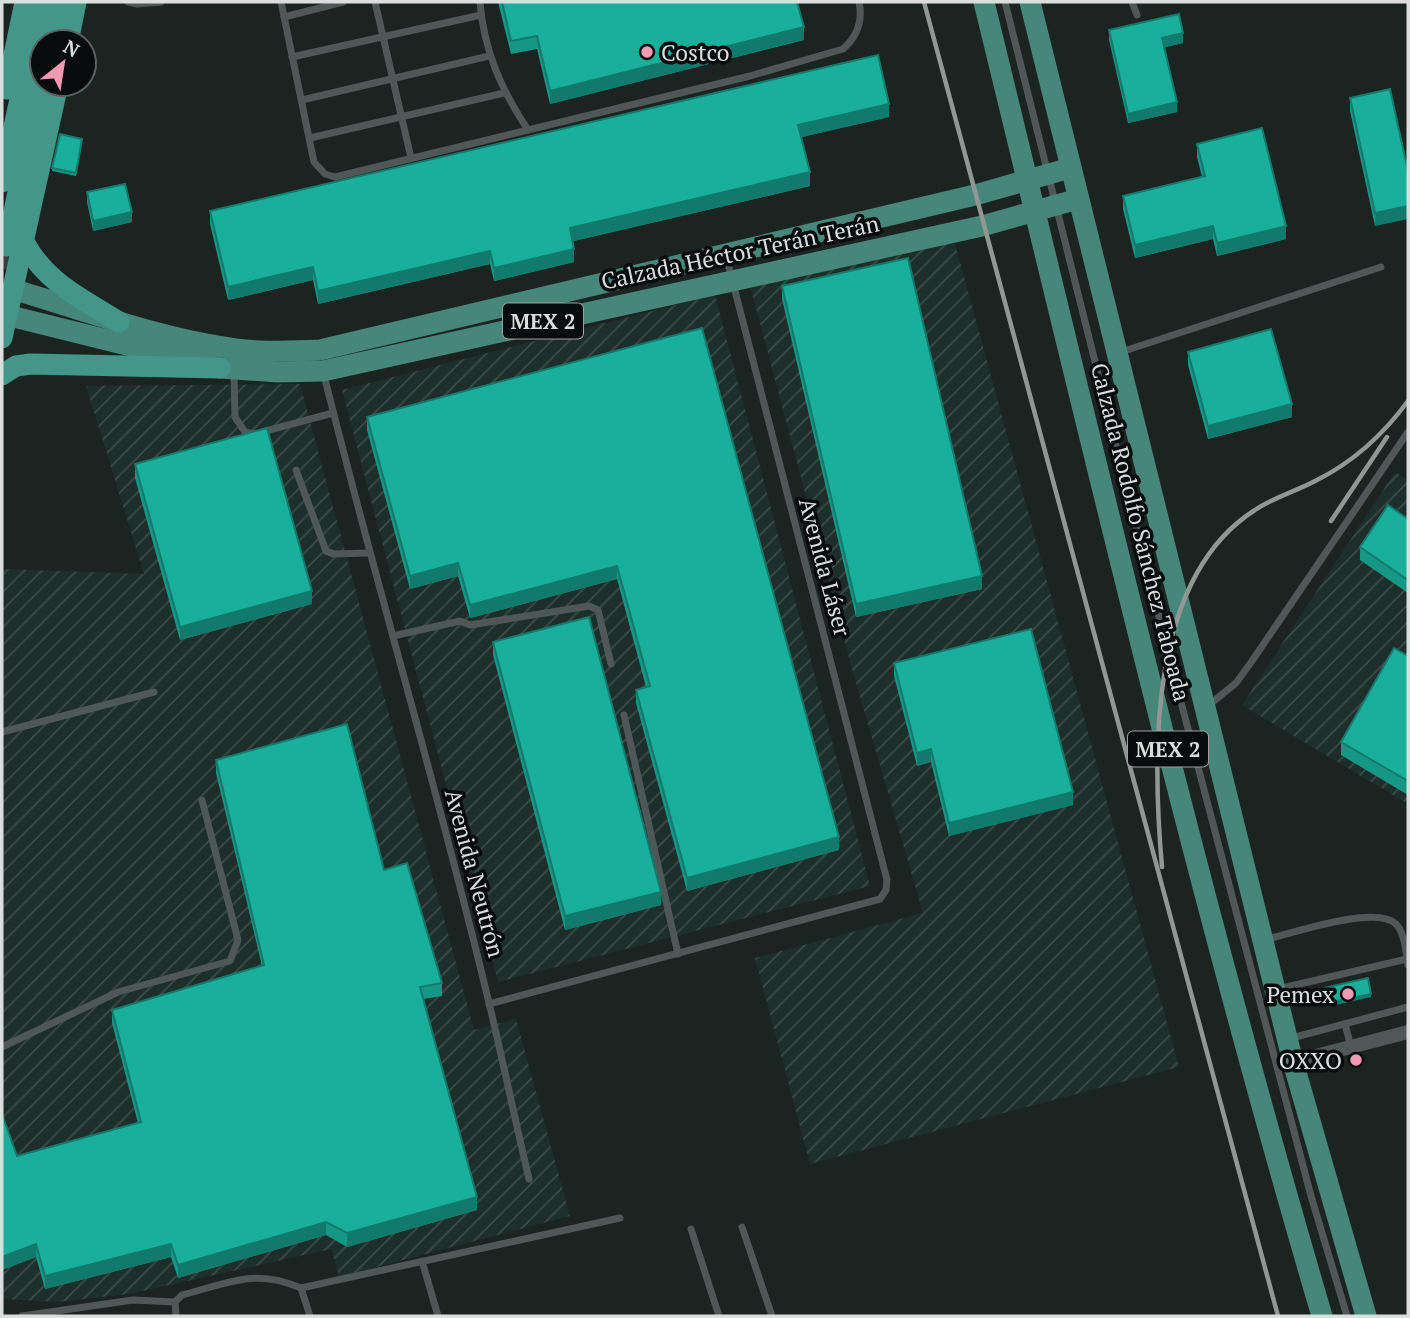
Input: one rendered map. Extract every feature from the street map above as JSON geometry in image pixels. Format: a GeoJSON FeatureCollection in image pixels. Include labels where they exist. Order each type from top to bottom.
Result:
{"type":"FeatureCollection","features":[{"type":"Feature","properties":{"kind":"highway"},"geometry":{"type":"LineString","coordinates":[[2,114],[12,46],[25,2]]}},
{"type":"Feature","properties":{"kind":"highway"},"geometry":{"type":"LineString","coordinates":[[2,182],[41,2]]}},
{"type":"Feature","properties":{"kind":"highway"},"geometry":{"type":"LineString","coordinates":[[52,28],[57,2]]}},
{"type":"Feature","properties":{"kind":"highway"},"geometry":{"type":"LineString","coordinates":[[71,28],[76,2]]}},
{"type":"Feature","properties":{"kind":"highway"},"geometry":{"type":"LineString","coordinates":[[2,338],[7,287],[38,98]]}},
{"type":"Feature","properties":{"kind":"highway"},"geometry":{"type":"LineString","coordinates":[[15,244],[54,98]]}},
{"type":"Feature","properties":{"kind":"highway"},"geometry":{"type":"LineString","coordinates":[[2,170],[12,176],[36,170]]}},
{"type":"Feature","properties":{"kind":"highway"},"geometry":{"type":"LineString","coordinates":[[15,244],[50,277],[120,322]]}},
{"type":"Feature","properties":{"kind":"highway"},"geometry":{"type":"LineString","coordinates":[[2,375],[16,366],[31,364],[227,369]]}},
{"type":"Feature","properties":{"kind":"main road","name":"Calzada Rodolfo Sánchez Taboada"},"geometry":{"type":"LineString","coordinates":[[984,2],[1036,177],[1034,211],[1164,734],[1261,1102],[1322,1316]]}},
{"type":"Feature","properties":{"kind":"main road","name":"Calzada Rodolfo Sánchez Taboada"},"geometry":{"type":"LineString","coordinates":[[1030,2],[1287,1039],[1366,1316]]}},
{"type":"Feature","properties":{"kind":"main road","name":"Calzada Héctor Terán Terán"},"geometry":{"type":"LineString","coordinates":[[7,287],[120,322],[229,348],[275,352],[320,350],[1070,168]]}},
{"type":"Feature","properties":{"kind":"main road","name":"Calzada Héctor Terán Terán"},"geometry":{"type":"LineString","coordinates":[[4,315],[227,369],[323,371],[982,226],[1078,199]]}},
{"type":"Feature","properties":{"kind":"street"},"geometry":{"type":"LineString","coordinates":[[1293,1062],[1408,1032]]}},
{"type":"Feature","properties":{"kind":"lane"},"geometry":{"type":"LineString","coordinates":[[128,2],[161,2]]}},
{"type":"Feature","properties":{"kind":"lane"},"geometry":{"type":"LineString","coordinates":[[281,2],[318,169],[335,177],[750,76],[843,49],[854,39],[859,27],[859,2]]}},
{"type":"Feature","properties":{"kind":"lane"},"geometry":{"type":"LineString","coordinates":[[284,17],[344,2]]}},
{"type":"Feature","properties":{"kind":"lane"},"geometry":{"type":"LineString","coordinates":[[375,2],[411,158]]}},
{"type":"Feature","properties":{"kind":"lane"},"geometry":{"type":"LineString","coordinates":[[480,2],[489,57],[504,93],[528,130]]}},
{"type":"Feature","properties":{"kind":"lane"},"geometry":{"type":"LineString","coordinates":[[1005,2],[1036,177],[1055,204],[1212,820],[1308,1182],[1347,1316]]}},
{"type":"Feature","properties":{"kind":"lane"},"geometry":{"type":"LineString","coordinates":[[1132,2],[1137,15]]}},
{"type":"Feature","properties":{"kind":"lane"},"geometry":{"type":"LineString","coordinates":[[292,57],[481,15]]}},
{"type":"Feature","properties":{"kind":"lane"},"geometry":{"type":"LineString","coordinates":[[302,100],[489,57]]}},
{"type":"Feature","properties":{"kind":"lane"},"geometry":{"type":"LineString","coordinates":[[310,138],[504,93]]}},
{"type":"Feature","properties":{"kind":"lane","name":"Avenida Láser"},"geometry":{"type":"LineString","coordinates":[[678,954],[880,899],[886,890],[887,880],[725,253]]}},
{"type":"Feature","properties":{"kind":"lane"},"geometry":{"type":"LineString","coordinates":[[1116,353],[1381,267]]}},
{"type":"Feature","properties":{"kind":"lane","name":"Avenida Neutrón"},"geometry":{"type":"LineString","coordinates":[[320,350],[368,553],[393,636],[489,1004],[529,1179]]}},
{"type":"Feature","properties":{"kind":"lane"},"geometry":{"type":"LineString","coordinates":[[227,369],[235,417],[245,432],[254,434],[334,413]]}},
{"type":"Feature","properties":{"kind":"lane"},"geometry":{"type":"LineString","coordinates":[[1206,708],[1236,683],[1408,432]]}},
{"type":"Feature","properties":{"kind":"lane"},"geometry":{"type":"LineString","coordinates":[[296,470],[326,551],[333,554],[368,553]]}},
{"type":"Feature","properties":{"kind":"lane"},"geometry":{"type":"LineString","coordinates":[[393,636],[460,621],[470,625],[589,606],[598,610],[611,664]]}},
{"type":"Feature","properties":{"kind":"lane"},"geometry":{"type":"LineString","coordinates":[[2,732],[154,692]]}},
{"type":"Feature","properties":{"kind":"lane"},"geometry":{"type":"LineString","coordinates":[[489,1004],[678,954],[624,715]]}},
{"type":"Feature","properties":{"kind":"lane"},"geometry":{"type":"LineString","coordinates":[[2,1047],[118,992],[230,961],[238,940],[202,800]]}},
{"type":"Feature","properties":{"kind":"lane"},"geometry":{"type":"LineString","coordinates":[[1263,940],[1357,918],[1381,916],[1399,928],[1408,962],[1275,990]]}},
{"type":"Feature","properties":{"kind":"lane"},"geometry":{"type":"LineString","coordinates":[[1287,1039],[1408,1007]]}},
{"type":"Feature","properties":{"kind":"lane"},"geometry":{"type":"LineString","coordinates":[[1345,1024],[1351,1047]]}},
{"type":"Feature","properties":{"kind":"lane"},"geometry":{"type":"LineString","coordinates":[[176,1316],[176,1302],[182,1295],[247,1278],[272,1277],[300,1288],[621,1217]]}},
{"type":"Feature","properties":{"kind":"lane"},"geometry":{"type":"LineString","coordinates":[[742,1227],[772,1316]]}},
{"type":"Feature","properties":{"kind":"lane"},"geometry":{"type":"LineString","coordinates":[[691,1229],[719,1316]]}},
{"type":"Feature","properties":{"kind":"lane"},"geometry":{"type":"LineString","coordinates":[[422,1261],[438,1316]]}},
{"type":"Feature","properties":{"kind":"lane"},"geometry":{"type":"LineString","coordinates":[[300,1288],[310,1316]]}},
{"type":"Feature","properties":{"kind":"lane"},"geometry":{"type":"LineString","coordinates":[[22,1316],[133,1300],[176,1302]]}},
{"type":"Feature","properties":{"kind":"shaded area"},"geometry":{"type":"Polygon","coordinates":[[[954,240],[1179,1067],[810,1164],[755,958],[923,913],[852,669],[750,286],[954,240]]]}},
{"type":"Feature","properties":{"kind":"shaded area"},"geometry":{"type":"Polygon","coordinates":[[[715,295],[870,886],[498,982],[342,390],[715,295]]]}},
{"type":"Feature","properties":{"kind":"shaded area"},"geometry":{"type":"Polygon","coordinates":[[[300,384],[474,1030],[516,1019],[570,1216],[339,1277],[331,1249],[129,1294],[57,1302],[2,1299],[2,569],[144,574],[86,386],[300,384]]]}},
{"type":"Feature","properties":{"kind":"shaded area"},"geometry":{"type":"Polygon","coordinates":[[[1395,472],[1408,480],[1408,804],[1242,705],[1395,472]]]}},
{"type":"Feature","properties":{"kind":"building","name":"Costco"},"geometry":{"type":"Polygon","coordinates":[[[502,2],[797,2],[804,27],[550,91],[537,36],[511,41],[502,2]]]}},
{"type":"Feature","properties":{"kind":"building"},"geometry":{"type":"Polygon","coordinates":[[[1179,14],[1183,33],[1162,38],[1177,102],[1128,114],[1109,30],[1179,14]]]}},
{"type":"Feature","properties":{"kind":"building"},"geometry":{"type":"Polygon","coordinates":[[[878,55],[889,104],[798,125],[810,172],[570,228],[574,249],[494,268],[490,251],[318,291],[313,267],[228,287],[210,211],[878,55]]]}},
{"type":"Feature","properties":{"kind":"building"},"geometry":{"type":"Polygon","coordinates":[[[1390,89],[1408,171],[1408,206],[1375,213],[1350,98],[1390,89]]]}},
{"type":"Feature","properties":{"kind":"building"},"geometry":{"type":"Polygon","coordinates":[[[1262,128],[1286,226],[1217,243],[1213,226],[1135,245],[1123,196],[1205,176],[1197,144],[1262,128]]]}},
{"type":"Feature","properties":{"kind":"building"},"geometry":{"type":"Polygon","coordinates":[[[60,134],[82,139],[76,173],[52,168],[60,134]]]}},
{"type":"Feature","properties":{"kind":"building"},"geometry":{"type":"Polygon","coordinates":[[[125,184],[132,212],[93,221],[87,192],[125,184]]]}},
{"type":"Feature","properties":{"kind":"building"},"geometry":{"type":"Polygon","coordinates":[[[908,258],[982,576],[856,604],[782,286],[908,258]]]}},
{"type":"Feature","properties":{"kind":"building"},"geometry":{"type":"Polygon","coordinates":[[[702,328],[839,837],[687,878],[636,690],[650,686],[617,566],[470,605],[458,563],[410,576],[367,417],[702,328]]]}},
{"type":"Feature","properties":{"kind":"building"},"geometry":{"type":"Polygon","coordinates":[[[1271,329],[1292,404],[1208,426],[1188,352],[1271,329]]]}},
{"type":"Feature","properties":{"kind":"building"},"geometry":{"type":"Polygon","coordinates":[[[267,428],[312,591],[180,627],[135,464],[267,428]]]}},
{"type":"Feature","properties":{"kind":"building"},"geometry":{"type":"Polygon","coordinates":[[[1388,505],[1408,519],[1408,580],[1360,547],[1388,505]]]}},
{"type":"Feature","properties":{"kind":"building"},"geometry":{"type":"Polygon","coordinates":[[[589,617],[661,892],[565,916],[493,642],[589,617]]]}},
{"type":"Feature","properties":{"kind":"building"},"geometry":{"type":"Polygon","coordinates":[[[1031,629],[1073,792],[949,823],[931,749],[917,753],[894,663],[1031,629]]]}},
{"type":"Feature","properties":{"kind":"building"},"geometry":{"type":"Polygon","coordinates":[[[1394,648],[1408,656],[1408,781],[1341,742],[1394,648]]]}},
{"type":"Feature","properties":{"kind":"building"},"geometry":{"type":"Polygon","coordinates":[[[347,724],[384,870],[407,863],[442,983],[420,987],[477,1197],[347,1233],[326,1222],[178,1265],[171,1244],[45,1276],[36,1244],[2,1257],[2,1114],[17,1156],[141,1122],[112,1010],[264,965],[216,760],[347,724]]]}},
{"type":"Feature","properties":{"kind":"building","name":"Pemex"},"geometry":{"type":"Polygon","coordinates":[[[1368,978],[1371,994],[1327,1003],[1324,988],[1368,978]]]}},
{"type":"Feature","properties":{"kind":"tunnel"},"geometry":{"type":"LineString","coordinates":[[2,268],[7,246]]}},
{"type":"Feature","properties":{"kind":"railway"},"geometry":{"type":"LineString","coordinates":[[924,2],[1278,1316]]}},
{"type":"Feature","properties":{"kind":"railway"},"geometry":{"type":"LineString","coordinates":[[1162,867],[1157,774],[1159,723],[1165,672],[1176,623],[1194,579],[1220,540],[1255,510],[1317,480],[1356,456],[1389,425],[1408,401]]}},
{"type":"Feature","properties":{"kind":"railway"},"geometry":{"type":"LineString","coordinates":[[1331,521],[1387,437]]}},
{"type":"Feature","properties":{"kind":"place","name":"Costco"},"geometry":{"type":"Point","coordinates":[647,52]}},
{"type":"Feature","properties":{"kind":"place","name":"Pemex"},"geometry":{"type":"Point","coordinates":[1348,994]}},
{"type":"Feature","properties":{"kind":"place","name":"OXXO"},"geometry":{"type":"Point","coordinates":[1356,1060]}}]}
